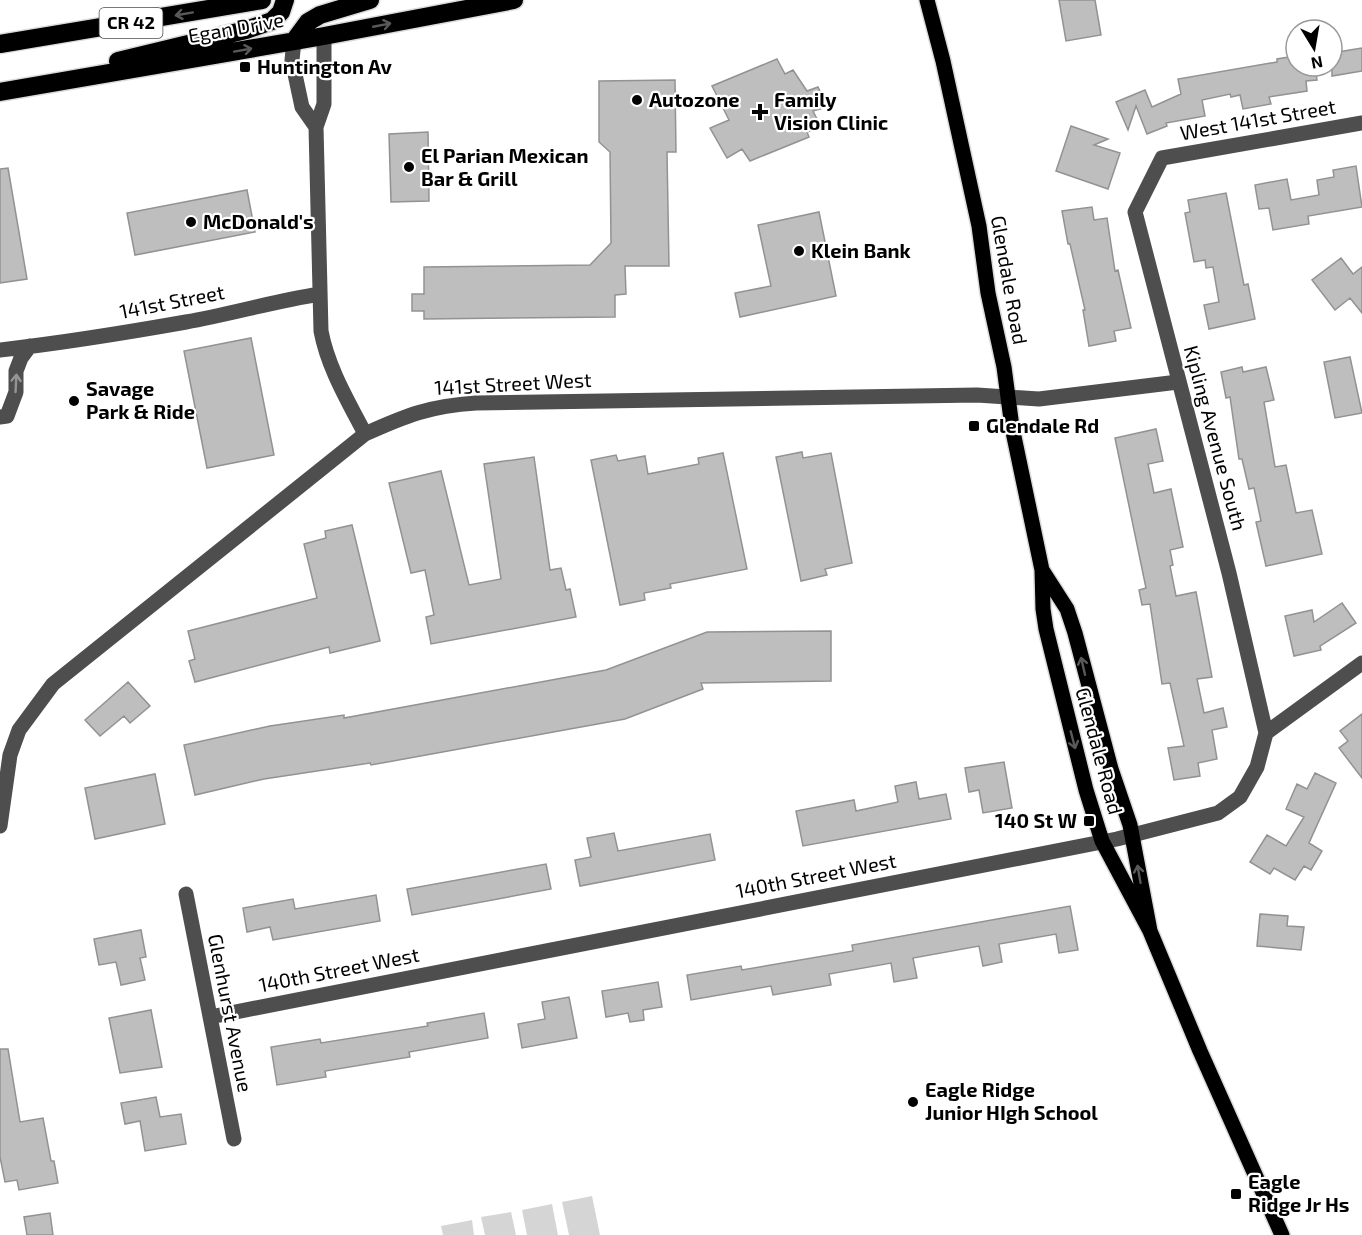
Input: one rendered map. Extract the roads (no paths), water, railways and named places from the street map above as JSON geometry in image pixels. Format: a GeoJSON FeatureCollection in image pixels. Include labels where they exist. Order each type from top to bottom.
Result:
{"type":"FeatureCollection","features":[{"type":"Feature","properties":{"kind":"highway","name":"Egan Drive"},"geometry":{"type":"LineString","coordinates":[[0,44],[262,0]]}},
{"type":"Feature","properties":{"kind":"highway"},"geometry":{"type":"LineString","coordinates":[[0,91],[246,30],[272,21],[281,12],[285,0]]}},
{"type":"Feature","properties":{"kind":"highway"},"geometry":{"type":"LineString","coordinates":[[294,41],[308,22],[320,15],[370,0]]}},
{"type":"Feature","properties":{"kind":"highway","name":"Egan Drive"},"geometry":{"type":"LineString","coordinates":[[0,91],[324,36],[514,0]]}},
{"type":"Feature","properties":{"kind":"main road","name":"Glendale Road"},"geometry":{"type":"LineString","coordinates":[[927,0],[944,61],[979,226],[988,293],[1004,367],[1007,398],[1042,570],[1046,628],[1088,796],[1102,842],[1150,931],[1200,1051],[1282,1235]]}},
{"type":"Feature","properties":{"kind":"main road","name":"Glendale Road"},"geometry":{"type":"LineString","coordinates":[[1042,570],[1070,617],[1111,769],[1130,825],[1150,931]]}},
{"type":"Feature","properties":{"kind":"street"},"geometry":{"type":"LineString","coordinates":[[324,36],[324,104],[316,127],[321,331],[325,350],[334,372],[365,434]]}},
{"type":"Feature","properties":{"kind":"street"},"geometry":{"type":"LineString","coordinates":[[294,41],[292,60],[302,107],[316,127]]}},
{"type":"Feature","properties":{"kind":"street","name":"West 141st Street"},"geometry":{"type":"LineString","coordinates":[[1162,158],[1362,123]]}},
{"type":"Feature","properties":{"kind":"street","name":"Kipling Avenue South"},"geometry":{"type":"LineString","coordinates":[[1162,158],[1135,212],[1229,573],[1266,733]]}},
{"type":"Feature","properties":{"kind":"street","name":"141st Street"},"geometry":{"type":"LineString","coordinates":[[0,350],[73,341],[186,322],[321,294]]}},
{"type":"Feature","properties":{"kind":"street"},"geometry":{"type":"LineString","coordinates":[[0,417],[7,416],[16,393],[16,371],[21,358],[30,346]]}},
{"type":"Feature","properties":{"kind":"street"},"geometry":{"type":"LineString","coordinates":[[1007,398],[1039,399],[1178,382]]}},
{"type":"Feature","properties":{"kind":"street","name":"141st Street West"},"geometry":{"type":"LineString","coordinates":[[0,826],[10,755],[19,730],[53,684],[365,434],[422,410],[448,405],[977,395],[1007,398]]}},
{"type":"Feature","properties":{"kind":"street"},"geometry":{"type":"LineString","coordinates":[[1266,733],[1362,663]]}},
{"type":"Feature","properties":{"kind":"street","name":"140th Street West"},"geometry":{"type":"LineString","coordinates":[[210,1017],[1102,842],[1218,813],[1240,796],[1246,787],[1257,767],[1266,733]]}},
{"type":"Feature","properties":{"kind":"street","name":"Glenhurst Avenue"},"geometry":{"type":"LineString","coordinates":[[186,894],[234,1139]]}},
{"type":"Feature","properties":{"kind":"place","name":"Huntington Av"},"geometry":{"type":"Point","coordinates":[245,67]}},
{"type":"Feature","properties":{"kind":"place","name":"Autozone"},"geometry":{"type":"Point","coordinates":[637,100]}},
{"type":"Feature","properties":{"kind":"place","name":"Family Vision Clinic"},"geometry":{"type":"Point","coordinates":[760,112]}},
{"type":"Feature","properties":{"kind":"place","name":"El Parian Mexican Bar & Grill"},"geometry":{"type":"Point","coordinates":[409,167]}},
{"type":"Feature","properties":{"kind":"place","name":"McDonald's"},"geometry":{"type":"Point","coordinates":[191,222]}},
{"type":"Feature","properties":{"kind":"place","name":"Klein Bank"},"geometry":{"type":"Point","coordinates":[799,251]}},
{"type":"Feature","properties":{"kind":"place","name":"Savage Park & Ride"},"geometry":{"type":"Point","coordinates":[74,401]}},
{"type":"Feature","properties":{"kind":"place","name":"Glendale Rd"},"geometry":{"type":"Point","coordinates":[974,426]}},
{"type":"Feature","properties":{"kind":"place","name":"140 St W"},"geometry":{"type":"Point","coordinates":[1089,821]}},
{"type":"Feature","properties":{"kind":"place","name":"Eagle Ridge Junior HIgh School"},"geometry":{"type":"Point","coordinates":[913,1102]}},
{"type":"Feature","properties":{"kind":"place","name":"Eagle Ridge Jr Hs"},"geometry":{"type":"Point","coordinates":[1236,1194]}}]}
